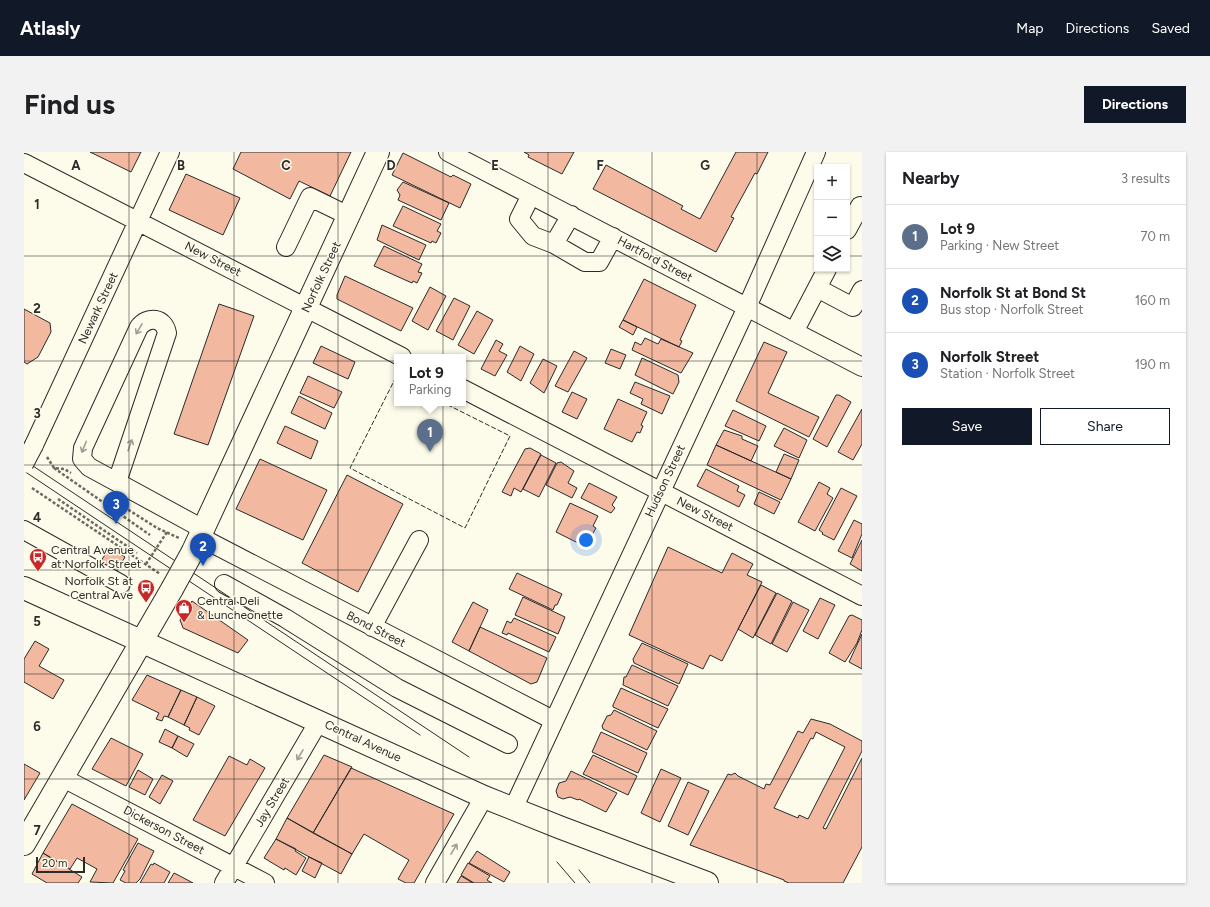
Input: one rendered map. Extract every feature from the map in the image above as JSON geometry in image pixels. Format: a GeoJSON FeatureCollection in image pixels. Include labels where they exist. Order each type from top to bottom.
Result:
{"type":"FeatureCollection","features":[{"type":"Feature","properties":{"kind":"main road","name":"Norfolk Street"},"geometry":{"type":"LineString","coordinates":[[24,844],[143,641],[167,582],[199,539],[378,152]]}},
{"type":"Feature","properties":{"kind":"main road","name":"Central Avenue"},"geometry":{"type":"LineString","coordinates":[[24,588],[484,797],[670,877],[707,883]]}},
{"type":"Feature","properties":{"kind":"street","name":"Newark Street"},"geometry":{"type":"LineString","coordinates":[[24,464],[170,152]]}},
{"type":"Feature","properties":{"kind":"street","name":"Hartford Street"},"geometry":{"type":"LineString","coordinates":[[448,152],[862,367]]}},
{"type":"Feature","properties":{"kind":"street","name":"Hudson Street"},"geometry":{"type":"LineString","coordinates":[[513,809],[553,720],[747,307],[816,152]]}},
{"type":"Feature","properties":{"kind":"street","name":"New Street"},"geometry":{"type":"LineString","coordinates":[[24,163],[139,220],[396,354]]}},
{"type":"Feature","properties":{"kind":"street"},"geometry":{"type":"LineString","coordinates":[[532,195],[519,219],[532,236],[554,244],[585,262],[599,262],[613,238]]}},
{"type":"Feature","properties":{"kind":"street"},"geometry":{"type":"LineString","coordinates":[[286,246],[310,197],[349,216]]}},
{"type":"Feature","properties":{"kind":"street"},"geometry":{"type":"LineString","coordinates":[[850,224],[860,206],[862,207]]}},
{"type":"Feature","properties":{"kind":"street"},"geometry":{"type":"LineString","coordinates":[[554,244],[571,215]]}},
{"type":"Feature","properties":{"kind":"street"},"geometry":{"type":"LineString","coordinates":[[794,332],[825,272]]}},
{"type":"Feature","properties":{"kind":"street"},"geometry":{"type":"LineString","coordinates":[[817,288],[853,307],[862,290]]}},
{"type":"Feature","properties":{"kind":"street","name":"Bond Street"},"geometry":{"type":"LineString","coordinates":[[117,482],[167,333],[164,324],[153,319],[147,320],[139,327],[82,452],[84,464],[117,482],[199,539],[553,720]]}},
{"type":"Feature","properties":{"kind":"street","name":"New Street"},"geometry":{"type":"LineString","coordinates":[[466,391],[862,596]]}},
{"type":"Feature","properties":{"kind":"street"},"geometry":{"type":"LineString","coordinates":[[24,530],[121,584]]}},
{"type":"Feature","properties":{"kind":"street"},"geometry":{"type":"LineString","coordinates":[[372,627],[419,540]]}},
{"type":"Feature","properties":{"kind":"street"},"geometry":{"type":"LineString","coordinates":[[224,584],[285,618],[397,688],[508,744]]}},
{"type":"Feature","properties":{"kind":"street","name":"Jay Street"},"geometry":{"type":"LineString","coordinates":[[224,883],[319,721]]}},
{"type":"Feature","properties":{"kind":"street","name":"Dickerson Street"},"geometry":{"type":"LineString","coordinates":[[63,778],[265,883]]}},
{"type":"Feature","properties":{"kind":"street"},"geometry":{"type":"LineString","coordinates":[[434,883],[484,797]]}},
{"type":"Feature","properties":{"kind":"path"},"geometry":{"type":"LineString","coordinates":[[54,468],[150,535]]}},
{"type":"Feature","properties":{"kind":"path"},"geometry":{"type":"LineString","coordinates":[[32,488],[146,564],[167,582]]}},
{"type":"Feature","properties":{"kind":"path"},"geometry":{"type":"LineString","coordinates":[[58,499],[137,553]]}},
{"type":"Feature","properties":{"kind":"path"},"geometry":{"type":"LineString","coordinates":[[92,528],[95,524]]}},
{"type":"Feature","properties":{"kind":"path"},"geometry":{"type":"LineString","coordinates":[[146,564],[167,532]]}},
{"type":"Feature","properties":{"kind":"building"},"geometry":{"type":"Polygon","coordinates":[[[90,152],[141,152],[131,172],[90,152]]]}},
{"type":"Feature","properties":{"kind":"building"},"geometry":{"type":"Polygon","coordinates":[[[241,152],[351,152],[330,196],[299,181],[290,199],[233,169],[241,152]]]}},
{"type":"Feature","properties":{"kind":"building"},"geometry":{"type":"Polygon","coordinates":[[[524,152],[574,152],[562,174],[528,157],[529,155],[524,152]]]}},
{"type":"Feature","properties":{"kind":"building"},"geometry":{"type":"Polygon","coordinates":[[[736,152],[768,152],[757,174],[755,173],[731,217],[734,218],[716,252],[593,189],[606,165],[683,206],[681,209],[700,219],[736,152]]]}},
{"type":"Feature","properties":{"kind":"building"},"geometry":{"type":"Polygon","coordinates":[[[403,153],[451,177],[453,175],[471,184],[460,208],[392,175],[403,153]]]}},
{"type":"Feature","properties":{"kind":"building"},"geometry":{"type":"Polygon","coordinates":[[[186,174],[240,198],[223,235],[169,210],[186,174]]]}},
{"type":"Feature","properties":{"kind":"building"},"geometry":{"type":"Polygon","coordinates":[[[403,182],[449,203],[441,220],[398,200],[400,195],[397,190],[403,182]]]}},
{"type":"Feature","properties":{"kind":"building"},"geometry":{"type":"Polygon","coordinates":[[[403,206],[441,224],[437,231],[441,233],[436,243],[432,241],[431,243],[393,226],[403,206]]]}},
{"type":"Feature","properties":{"kind":"building"},"geometry":{"type":"Polygon","coordinates":[[[382,225],[426,245],[419,260],[377,240],[382,225]]]}},
{"type":"Feature","properties":{"kind":"building"},"geometry":{"type":"Polygon","coordinates":[[[384,246],[422,264],[418,272],[422,273],[417,283],[413,281],[412,283],[374,266],[384,246]]]}},
{"type":"Feature","properties":{"kind":"building"},"geometry":{"type":"Polygon","coordinates":[[[345,276],[413,308],[401,331],[337,299],[337,295],[345,276]]]}},
{"type":"Feature","properties":{"kind":"building"},"geometry":{"type":"Polygon","coordinates":[[[644,279],[696,305],[680,340],[682,341],[679,347],[623,320],[644,279]]]}},
{"type":"Feature","properties":{"kind":"building"},"geometry":{"type":"Polygon","coordinates":[[[430,287],[446,296],[428,330],[412,321],[430,287]]]}},
{"type":"Feature","properties":{"kind":"building"},"geometry":{"type":"Polygon","coordinates":[[[454,298],[470,306],[453,340],[436,331],[454,298]]]}},
{"type":"Feature","properties":{"kind":"building"},"geometry":{"type":"Polygon","coordinates":[[[219,304],[254,316],[208,445],[174,434],[219,304]]]}},
{"type":"Feature","properties":{"kind":"building"},"geometry":{"type":"Polygon","coordinates":[[[24,309],[50,323],[51,332],[38,357],[27,364],[24,362],[24,309]]]}},
{"type":"Feature","properties":{"kind":"building"},"geometry":{"type":"Polygon","coordinates":[[[477,311],[493,320],[474,354],[458,345],[477,311]]]}},
{"type":"Feature","properties":{"kind":"building"},"geometry":{"type":"Polygon","coordinates":[[[623,320],[637,327],[633,335],[619,327],[623,320]]]}},
{"type":"Feature","properties":{"kind":"building"},"geometry":{"type":"Polygon","coordinates":[[[645,338],[658,344],[661,339],[693,353],[681,373],[632,350],[635,342],[641,345],[645,338]]]}},
{"type":"Feature","properties":{"kind":"building"},"geometry":{"type":"Polygon","coordinates":[[[496,340],[503,344],[499,351],[507,355],[495,376],[481,369],[496,340]]]}},
{"type":"Feature","properties":{"kind":"building"},"geometry":{"type":"Polygon","coordinates":[[[764,342],[787,352],[768,393],[819,417],[809,437],[736,401],[764,342]]]}},
{"type":"Feature","properties":{"kind":"building"},"geometry":{"type":"Polygon","coordinates":[[[321,346],[355,362],[348,379],[313,363],[321,346]]]}},
{"type":"Feature","properties":{"kind":"building"},"geometry":{"type":"Polygon","coordinates":[[[520,346],[534,354],[521,381],[507,372],[520,346]]]}},
{"type":"Feature","properties":{"kind":"building"},"geometry":{"type":"Polygon","coordinates":[[[611,349],[626,355],[620,369],[605,363],[611,349]]]}},
{"type":"Feature","properties":{"kind":"building"},"geometry":{"type":"Polygon","coordinates":[[[574,351],[587,358],[568,392],[555,386],[574,351]]]}},
{"type":"Feature","properties":{"kind":"building"},"geometry":{"type":"Polygon","coordinates":[[[642,358],[678,375],[679,382],[673,394],[635,375],[642,358]]]}},
{"type":"Feature","properties":{"kind":"building"},"geometry":{"type":"Polygon","coordinates":[[[543,359],[557,366],[544,393],[530,383],[543,359]]]}},
{"type":"Feature","properties":{"kind":"building"},"geometry":{"type":"Polygon","coordinates":[[[308,376],[342,392],[334,408],[300,393],[308,376]]]}},
{"type":"Feature","properties":{"kind":"building"},"geometry":{"type":"Polygon","coordinates":[[[635,382],[670,396],[662,414],[641,404],[643,399],[630,393],[635,382]]]}},
{"type":"Feature","properties":{"kind":"building"},"geometry":{"type":"Polygon","coordinates":[[[572,392],[587,399],[577,419],[562,412],[572,392]]]}},
{"type":"Feature","properties":{"kind":"building"},"geometry":{"type":"Polygon","coordinates":[[[836,395],[839,395],[851,402],[827,447],[813,439],[836,395]]]}},
{"type":"Feature","properties":{"kind":"building"},"geometry":{"type":"Polygon","coordinates":[[[299,396],[332,413],[325,429],[291,413],[299,396]]]}},
{"type":"Feature","properties":{"kind":"building"},"geometry":{"type":"Polygon","coordinates":[[[618,399],[647,412],[641,425],[643,426],[640,433],[637,432],[632,442],[604,429],[618,399]]]}},
{"type":"Feature","properties":{"kind":"building"},"geometry":{"type":"Polygon","coordinates":[[[862,409],[862,444],[853,460],[838,452],[862,409]]]}},
{"type":"Feature","properties":{"kind":"building"},"geometry":{"type":"Polygon","coordinates":[[[733,410],[766,426],[759,441],[725,426],[733,410]]]}},
{"type":"Feature","properties":{"kind":"building"},"geometry":{"type":"Polygon","coordinates":[[[285,426],[318,441],[311,459],[277,443],[285,426]]]}},
{"type":"Feature","properties":{"kind":"building"},"geometry":{"type":"Polygon","coordinates":[[[784,428],[807,440],[799,458],[774,446],[784,428]]]}},
{"type":"Feature","properties":{"kind":"building"},"geometry":{"type":"Polygon","coordinates":[[[724,430],[742,436],[742,439],[758,446],[751,461],[716,445],[724,430]]]}},
{"type":"Feature","properties":{"kind":"building"},"geometry":{"type":"Polygon","coordinates":[[[716,445],[791,479],[781,500],[707,465],[716,445]]]}},
{"type":"Feature","properties":{"kind":"building"},"geometry":{"type":"Polygon","coordinates":[[[530,448],[541,454],[521,492],[514,488],[511,496],[502,492],[525,449],[530,448]]]}},
{"type":"Feature","properties":{"kind":"building"},"geometry":{"type":"Polygon","coordinates":[[[784,454],[799,460],[791,479],[776,472],[784,454]]]}},
{"type":"Feature","properties":{"kind":"building"},"geometry":{"type":"Polygon","coordinates":[[[541,455],[556,463],[539,497],[523,489],[541,455]]]}},
{"type":"Feature","properties":{"kind":"building"},"geometry":{"type":"Polygon","coordinates":[[[260,459],[327,490],[303,540],[236,509],[260,459]]]}},
{"type":"Feature","properties":{"kind":"building"},"geometry":{"type":"Polygon","coordinates":[[[561,462],[574,471],[568,483],[577,488],[572,498],[546,485],[557,463],[561,462]]]}},
{"type":"Feature","properties":{"kind":"building"},"geometry":{"type":"Polygon","coordinates":[[[706,469],[739,486],[737,491],[745,495],[739,507],[697,486],[706,469]]]}},
{"type":"Feature","properties":{"kind":"building"},"geometry":{"type":"Polygon","coordinates":[[[347,475],[403,504],[358,592],[302,563],[347,475]]]}},
{"type":"Feature","properties":{"kind":"building"},"geometry":{"type":"Polygon","coordinates":[[[819,482],[830,488],[827,494],[833,498],[815,531],[798,522],[819,482]]]}},
{"type":"Feature","properties":{"kind":"building"},"geometry":{"type":"Polygon","coordinates":[[[589,483],[617,497],[612,505],[615,508],[611,513],[581,498],[589,483]]]}},
{"type":"Feature","properties":{"kind":"building"},"geometry":{"type":"Polygon","coordinates":[[[841,488],[857,496],[834,540],[822,534],[823,533],[819,530],[841,488]]]}},
{"type":"Feature","properties":{"kind":"building"},"geometry":{"type":"Polygon","coordinates":[[[759,492],[780,502],[774,514],[754,504],[759,492]]]}},
{"type":"Feature","properties":{"kind":"building"},"geometry":{"type":"Polygon","coordinates":[[[570,503],[598,516],[593,526],[596,528],[592,535],[590,534],[584,546],[556,532],[570,503]]]}},
{"type":"Feature","properties":{"kind":"building"},"geometry":{"type":"Polygon","coordinates":[[[854,520],[862,524],[862,534],[852,558],[838,551],[854,520]]]}},
{"type":"Feature","properties":{"kind":"building"},"geometry":{"type":"Polygon","coordinates":[[[862,540],[862,571],[850,564],[862,540]]]}},
{"type":"Feature","properties":{"kind":"building"},"geometry":{"type":"Polygon","coordinates":[[[110,547],[125,557],[116,573],[99,564],[110,547]]]}},
{"type":"Feature","properties":{"kind":"building"},"geometry":{"type":"Polygon","coordinates":[[[668,547],[722,573],[732,553],[753,564],[747,575],[762,582],[722,661],[710,655],[703,669],[629,635],[668,547]]]}},
{"type":"Feature","properties":{"kind":"building"},"geometry":{"type":"Polygon","coordinates":[[[517,573],[562,594],[553,610],[509,589],[517,573]]]}},
{"type":"Feature","properties":{"kind":"building"},"geometry":{"type":"Polygon","coordinates":[[[761,585],[776,593],[753,638],[738,629],[761,585]]]}},
{"type":"Feature","properties":{"kind":"building"},"geometry":{"type":"Polygon","coordinates":[[[777,593],[792,601],[771,644],[755,635],[777,593]]]}},
{"type":"Feature","properties":{"kind":"building"},"geometry":{"type":"Polygon","coordinates":[[[523,597],[565,617],[558,634],[515,615],[523,597]]]}},
{"type":"Feature","properties":{"kind":"building"},"geometry":{"type":"Polygon","coordinates":[[[820,598],[835,605],[818,639],[803,631],[820,598]]]}},
{"type":"Feature","properties":{"kind":"building"},"geometry":{"type":"Polygon","coordinates":[[[192,601],[248,640],[238,653],[183,628],[180,620],[192,601]]]}},
{"type":"Feature","properties":{"kind":"building"},"geometry":{"type":"Polygon","coordinates":[[[473,602],[488,610],[469,651],[452,642],[473,602]]]}},
{"type":"Feature","properties":{"kind":"building"},"geometry":{"type":"Polygon","coordinates":[[[793,602],[809,610],[787,652],[772,644],[793,602]]]}},
{"type":"Feature","properties":{"kind":"building"},"geometry":{"type":"Polygon","coordinates":[[[852,615],[862,620],[862,630],[857,643],[845,662],[829,653],[849,616],[852,615]]]}},
{"type":"Feature","properties":{"kind":"building"},"geometry":{"type":"Polygon","coordinates":[[[514,618],[556,637],[549,652],[508,633],[507,635],[502,633],[507,621],[511,623],[514,618]]]}},
{"type":"Feature","properties":{"kind":"building"},"geometry":{"type":"Polygon","coordinates":[[[480,627],[547,658],[537,682],[531,684],[469,651],[480,627]]]}},
{"type":"Feature","properties":{"kind":"building"},"geometry":{"type":"Polygon","coordinates":[[[862,634],[862,669],[849,662],[862,634]]]}},
{"type":"Feature","properties":{"kind":"building"},"geometry":{"type":"Polygon","coordinates":[[[35,641],[49,649],[39,666],[64,680],[53,699],[24,682],[24,659],[35,641]]]}},
{"type":"Feature","properties":{"kind":"building"},"geometry":{"type":"Polygon","coordinates":[[[642,643],[688,664],[679,684],[634,663],[633,659],[642,643]]]}},
{"type":"Feature","properties":{"kind":"building"},"geometry":{"type":"Polygon","coordinates":[[[632,665],[678,686],[668,706],[623,685],[624,677],[626,677],[632,665]]]}},
{"type":"Feature","properties":{"kind":"building"},"geometry":{"type":"Polygon","coordinates":[[[147,675],[181,690],[168,717],[164,716],[162,721],[156,719],[159,713],[132,700],[147,675]]]}},
{"type":"Feature","properties":{"kind":"building"},"geometry":{"type":"Polygon","coordinates":[[[621,688],[668,709],[658,728],[613,707],[621,688]]]}},
{"type":"Feature","properties":{"kind":"building"},"geometry":{"type":"Polygon","coordinates":[[[181,690],[197,697],[184,725],[168,717],[181,690]]]}},
{"type":"Feature","properties":{"kind":"building"},"geometry":{"type":"Polygon","coordinates":[[[197,697],[215,706],[199,735],[189,730],[190,728],[184,725],[197,697]]]}},
{"type":"Feature","properties":{"kind":"building"},"geometry":{"type":"Polygon","coordinates":[[[614,710],[657,731],[647,750],[603,729],[602,726],[607,716],[611,715],[614,710]]]}},
{"type":"Feature","properties":{"kind":"building"},"geometry":{"type":"Polygon","coordinates":[[[811,719],[830,724],[862,741],[862,751],[823,828],[826,829],[862,758],[862,847],[843,883],[789,883],[690,845],[728,774],[731,775],[735,773],[764,789],[766,784],[770,785],[798,731],[803,733],[811,719]],[[816,732],[813,739],[811,738],[774,808],[798,818],[799,815],[808,819],[845,747],[816,732]]]}},
{"type":"Feature","properties":{"kind":"building"},"geometry":{"type":"Polygon","coordinates":[[[165,729],[178,736],[172,748],[159,742],[165,729]]]}},
{"type":"Feature","properties":{"kind":"building"},"geometry":{"type":"Polygon","coordinates":[[[601,732],[647,753],[638,773],[592,752],[601,732]]]}},
{"type":"Feature","properties":{"kind":"building"},"geometry":{"type":"Polygon","coordinates":[[[178,736],[194,744],[187,757],[172,748],[178,736]]]}},
{"type":"Feature","properties":{"kind":"building"},"geometry":{"type":"Polygon","coordinates":[[[111,738],[143,754],[126,786],[92,769],[111,738]]]}},
{"type":"Feature","properties":{"kind":"building"},"geometry":{"type":"Polygon","coordinates":[[[324,755],[352,767],[313,833],[287,818],[324,755]]]}},
{"type":"Feature","properties":{"kind":"building"},"geometry":{"type":"Polygon","coordinates":[[[593,755],[637,776],[628,795],[583,774],[593,755]]]}},
{"type":"Feature","properties":{"kind":"building"},"geometry":{"type":"Polygon","coordinates":[[[229,756],[247,765],[250,759],[265,768],[225,836],[193,820],[229,756]]]}},
{"type":"Feature","properties":{"kind":"building"},"geometry":{"type":"Polygon","coordinates":[[[24,764],[40,773],[24,800],[24,764]]]}},
{"type":"Feature","properties":{"kind":"building"},"geometry":{"type":"Polygon","coordinates":[[[351,768],[454,814],[414,883],[406,883],[398,879],[409,860],[364,834],[352,854],[313,833],[351,768]]]}},
{"type":"Feature","properties":{"kind":"building"},"geometry":{"type":"Polygon","coordinates":[[[661,769],[681,778],[660,822],[641,813],[661,769]]]}},
{"type":"Feature","properties":{"kind":"building"},"geometry":{"type":"Polygon","coordinates":[[[138,770],[153,779],[145,795],[129,787],[138,770]]]}},
{"type":"Feature","properties":{"kind":"building"},"geometry":{"type":"Polygon","coordinates":[[[571,771],[617,793],[606,812],[579,799],[570,797],[563,799],[558,797],[556,791],[559,783],[566,781],[571,771]]]}},
{"type":"Feature","properties":{"kind":"building"},"geometry":{"type":"Polygon","coordinates":[[[162,775],[173,781],[160,804],[149,797],[162,775]]]}},
{"type":"Feature","properties":{"kind":"building"},"geometry":{"type":"Polygon","coordinates":[[[688,782],[709,791],[688,835],[668,826],[688,782]]]}},
{"type":"Feature","properties":{"kind":"building"},"geometry":{"type":"Polygon","coordinates":[[[72,804],[138,839],[113,883],[90,882],[97,869],[77,858],[70,869],[43,853],[72,804]]]}},
{"type":"Feature","properties":{"kind":"building"},"geometry":{"type":"Polygon","coordinates":[[[287,818],[352,854],[341,874],[276,839],[287,818]]]}},
{"type":"Feature","properties":{"kind":"building"},"geometry":{"type":"Polygon","coordinates":[[[276,839],[296,849],[295,851],[306,858],[296,875],[285,868],[284,870],[264,858],[276,839]]]}},
{"type":"Feature","properties":{"kind":"building"},"geometry":{"type":"Polygon","coordinates":[[[138,843],[154,851],[140,879],[136,883],[126,883],[120,880],[125,871],[123,870],[138,843]]]}},
{"type":"Feature","properties":{"kind":"building"},"geometry":{"type":"Polygon","coordinates":[[[477,851],[510,872],[504,882],[469,863],[477,851]]]}},
{"type":"Feature","properties":{"kind":"building"},"geometry":{"type":"Polygon","coordinates":[[[43,853],[82,877],[78,883],[47,883],[32,874],[43,853]]]}},
{"type":"Feature","properties":{"kind":"building"},"geometry":{"type":"Polygon","coordinates":[[[309,857],[322,863],[315,878],[302,871],[309,857]]]}},
{"type":"Feature","properties":{"kind":"building"},"geometry":{"type":"Polygon","coordinates":[[[154,863],[170,872],[164,883],[140,883],[151,864],[153,865],[154,863]]]}},
{"type":"Feature","properties":{"kind":"building"},"geometry":{"type":"Polygon","coordinates":[[[468,863],[490,876],[487,880],[492,883],[474,883],[461,875],[468,863]]]}},
{"type":"Feature","properties":{"kind":"building"},"geometry":{"type":"Polygon","coordinates":[[[174,873],[180,876],[193,883],[168,883],[174,873]]]}},
{"type":"Feature","properties":{"kind":"building"},"geometry":{"type":"Polygon","coordinates":[[[461,876],[473,883],[457,883],[461,876]]]}},
{"type":"Feature","properties":{"kind":"tram line"},"geometry":{"type":"LineString","coordinates":[[24,460],[469,757]]}},
{"type":"Feature","properties":{"kind":"tram line"},"geometry":{"type":"LineString","coordinates":[[24,471],[420,735]]}},
{"type":"Feature","properties":{"kind":"tram line"},"geometry":{"type":"LineString","coordinates":[[557,862],[575,883]]}},
{"type":"Feature","properties":{"kind":"tram line"},"geometry":{"type":"LineString","coordinates":[[579,870],[590,883]]}},
{"type":"Feature","properties":{"kind":"fence"},"geometry":{"type":"LineString","coordinates":[[394,381],[350,468],[465,528],[510,436],[450,406]]}},
{"type":"Feature","properties":{"kind":"place","name":"Lot 9"},"geometry":{"type":"Point","coordinates":[430,452]}},
{"type":"Feature","properties":{"kind":"place","name":"Norfolk Street"},"geometry":{"type":"Point","coordinates":[116,524]}},
{"type":"Feature","properties":{"kind":"place","name":"Norfolk St at Bond St"},"geometry":{"type":"Point","coordinates":[203,566]}},
{"type":"Feature","properties":{"kind":"place","name":"Central Avenue at Norfolk Street"},"geometry":{"type":"Point","coordinates":[38,572]}},
{"type":"Feature","properties":{"kind":"place","name":"Norfolk St at Central Ave"},"geometry":{"type":"Point","coordinates":[146,603]}},
{"type":"Feature","properties":{"kind":"place","name":"Central Deli & Luncheonette"},"geometry":{"type":"Point","coordinates":[184,623]}}]}
